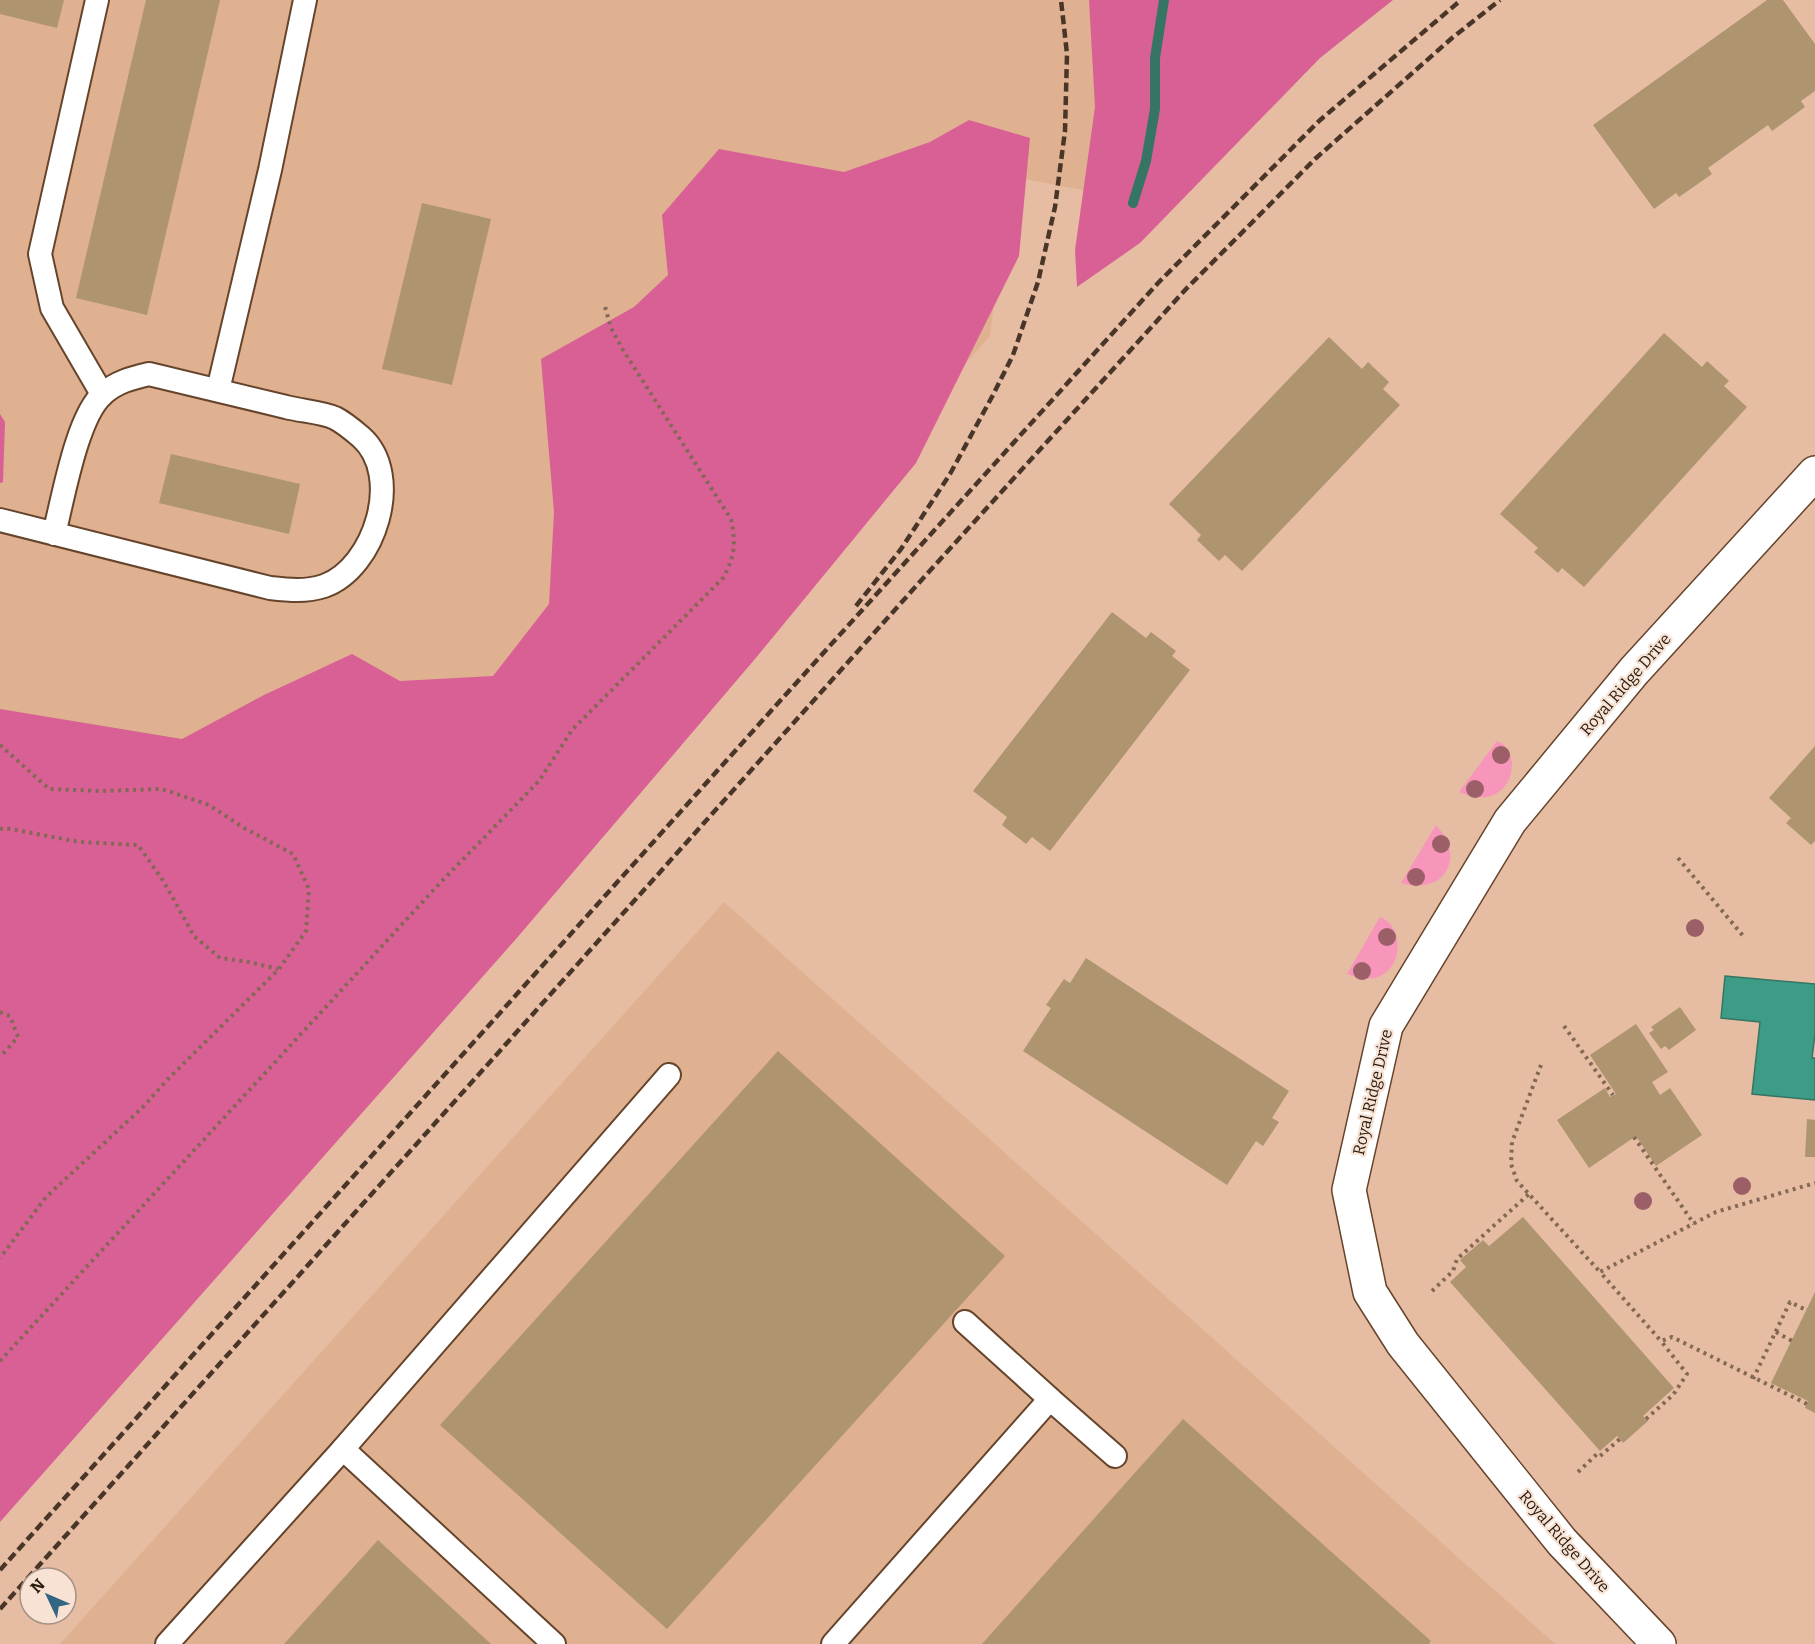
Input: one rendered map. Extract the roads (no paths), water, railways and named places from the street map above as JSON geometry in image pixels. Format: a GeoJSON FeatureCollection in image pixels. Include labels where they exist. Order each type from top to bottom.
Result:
{"type":"FeatureCollection","features":[{"type":"Feature","properties":{"kind":"street","name":"Royal Ridge Drive"},"geometry":{"type":"LineString","coordinates":[[1659,1644],[1562,1542],[1403,1344],[1370,1292],[1349,1190],[1386,1026],[1510,821],[1634,671],[1815,473]]}},
{"type":"Feature","properties":{"kind":"lane"},"geometry":{"type":"LineString","coordinates":[[97,0],[40,254],[52,308],[102,394]]}},
{"type":"Feature","properties":{"kind":"lane"},"geometry":{"type":"LineString","coordinates":[[218,390],[270,170],[306,0]]}},
{"type":"Feature","properties":{"kind":"lane"},"geometry":{"type":"LineString","coordinates":[[0,520],[54,534],[270,588],[301,591],[325,586],[342,575],[360,558],[379,516],[382,489],[380,464],[363,438],[335,418],[149,374],[126,379],[102,394],[87,415],[78,439],[54,534]]}},
{"type":"Feature","properties":{"kind":"lane"},"geometry":{"type":"LineString","coordinates":[[167,1644],[343,1449],[669,1075]]}},
{"type":"Feature","properties":{"kind":"lane"},"geometry":{"type":"LineString","coordinates":[[965,1322],[1115,1456]]}},
{"type":"Feature","properties":{"kind":"lane"},"geometry":{"type":"LineString","coordinates":[[833,1644],[1050,1399]]}},
{"type":"Feature","properties":{"kind":"lane"},"geometry":{"type":"LineString","coordinates":[[343,1449],[554,1644]]}},
{"type":"Feature","properties":{"kind":"water"},"geometry":{"type":"Polygon","coordinates":[[[1725,976],[1815,984],[1815,1034],[1812,1058],[1815,1058],[1815,1100],[1752,1094],[1760,1022],[1721,1018],[1725,976]]]}},
{"type":"Feature","properties":{"kind":"waterway"},"geometry":{"type":"LineString","coordinates":[[1133,203],[1146,161],[1155,109],[1155,58],[1164,0]]}},
{"type":"Feature","properties":{"kind":"railway"},"geometry":{"type":"LineString","coordinates":[[856,606],[901,549],[950,474],[1013,355],[1038,282],[1055,207],[1065,131],[1067,54],[1061,0]]}},
{"type":"Feature","properties":{"kind":"railway"},"geometry":{"type":"LineString","coordinates":[[0,1570],[1158,283],[1319,121],[1461,0]]}},
{"type":"Feature","properties":{"kind":"railway"},"geometry":{"type":"LineString","coordinates":[[0,1609],[935,565],[1186,289],[1315,159],[1452,38],[1500,0]]}}]}
